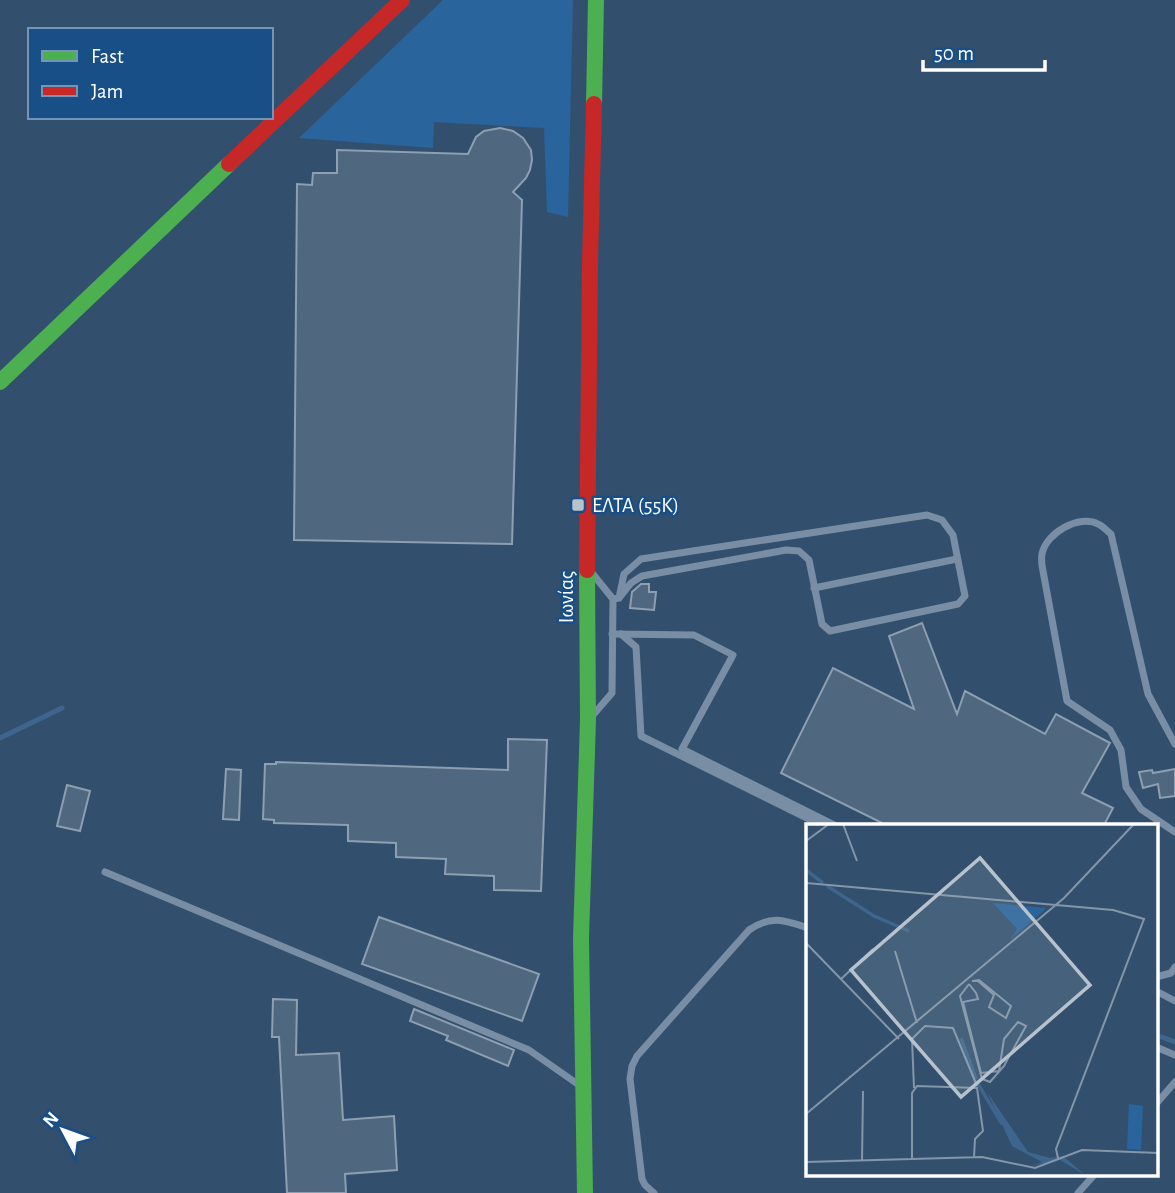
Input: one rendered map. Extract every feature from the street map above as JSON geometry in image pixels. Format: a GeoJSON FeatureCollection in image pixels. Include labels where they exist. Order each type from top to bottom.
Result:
{"type":"FeatureCollection","features":[{"type":"Feature","properties":{"kind":"street"},"geometry":{"type":"LineString","coordinates":[[0,382],[402,0]]}},
{"type":"Feature","properties":{"kind":"street","name":"Ιωνίας"},"geometry":{"type":"LineString","coordinates":[[585,1193],[581,938],[588,720],[590,263],[596,0]]}},
{"type":"Feature","properties":{"kind":"lane"},"geometry":{"type":"LineString","coordinates":[[588,720],[612,693],[616,598],[624,574],[641,559],[928,515],[942,520],[953,535],[965,596],[958,604],[830,631],[822,624],[808,560],[799,551],[786,550],[642,576],[616,598]]}},
{"type":"Feature","properties":{"kind":"lane"},"geometry":{"type":"LineString","coordinates":[[1175,744],[1148,695],[1111,534],[1099,524],[1085,520],[1064,527],[1048,542],[1041,555],[1067,701],[1110,730],[1121,750],[1126,786],[1140,809],[1175,832]]}},
{"type":"Feature","properties":{"kind":"lane"},"geometry":{"type":"LineString","coordinates":[[814,589],[957,558]]}},
{"type":"Feature","properties":{"kind":"lane"},"geometry":{"type":"LineString","coordinates":[[587,566],[616,598]]}},
{"type":"Feature","properties":{"kind":"lane"},"geometry":{"type":"LineString","coordinates":[[616,634],[636,647],[641,736],[819,824]]}},
{"type":"Feature","properties":{"kind":"lane"},"geometry":{"type":"LineString","coordinates":[[616,634],[694,635],[733,655],[682,749],[832,824]]}},
{"type":"Feature","properties":{"kind":"lane"},"geometry":{"type":"LineString","coordinates":[[105,872],[529,1050],[582,1088]]}},
{"type":"Feature","properties":{"kind":"lane"},"geometry":{"type":"LineString","coordinates":[[654,1193],[642,1179],[630,1079],[637,1056],[749,930],[761,922],[773,919],[806,928]]}},
{"type":"Feature","properties":{"kind":"lane"},"geometry":{"type":"LineString","coordinates":[[1158,976],[1171,973],[1175,967]]}},
{"type":"Feature","properties":{"kind":"lane"},"geometry":{"type":"LineString","coordinates":[[1158,992],[1175,1001]]}},
{"type":"Feature","properties":{"kind":"lane"},"geometry":{"type":"LineString","coordinates":[[1158,1048],[1175,1055]]}},
{"type":"Feature","properties":{"kind":"lane"},"geometry":{"type":"LineString","coordinates":[[1158,1102],[1175,1082]]}},
{"type":"Feature","properties":{"kind":"lane"},"geometry":{"type":"LineString","coordinates":[[1078,1193],[1093,1176]]}},
{"type":"Feature","properties":{"kind":"shaded area"},"geometry":{"type":"Polygon","coordinates":[[[443,0],[573,0],[568,217],[547,212],[544,128],[434,122],[433,148],[299,138],[443,0]]]}},
{"type":"Feature","properties":{"kind":"building"},"geometry":{"type":"Polygon","coordinates":[[[500,128],[513,131],[523,138],[531,150],[532,160],[526,178],[513,192],[522,200],[512,544],[294,540],[297,184],[312,185],[313,173],[337,173],[337,150],[468,154],[476,137],[484,131],[500,128]]]}},
{"type":"Feature","properties":{"kind":"building"},"geometry":{"type":"Polygon","coordinates":[[[641,584],[649,584],[649,592],[656,592],[654,610],[630,608],[632,592],[641,584]]]}},
{"type":"Feature","properties":{"kind":"building"},"geometry":{"type":"Polygon","coordinates":[[[922,623],[957,714],[965,691],[1045,734],[1056,714],[1110,743],[1082,793],[1113,808],[1105,824],[884,824],[781,773],[833,668],[914,709],[889,636],[922,623]]]}},
{"type":"Feature","properties":{"kind":"building"},"geometry":{"type":"Polygon","coordinates":[[[508,739],[547,740],[541,891],[494,890],[494,876],[445,874],[446,859],[396,857],[396,843],[348,841],[348,825],[274,823],[274,820],[263,819],[265,764],[276,762],[508,770],[508,739]]]}},
{"type":"Feature","properties":{"kind":"building"},"geometry":{"type":"Polygon","coordinates":[[[226,769],[241,770],[239,820],[223,819],[226,769]]]}},
{"type":"Feature","properties":{"kind":"building"},"geometry":{"type":"Polygon","coordinates":[[[1175,769],[1175,796],[1160,798],[1158,784],[1143,788],[1139,772],[1152,770],[1153,773],[1175,769]]]}},
{"type":"Feature","properties":{"kind":"building"},"geometry":{"type":"Polygon","coordinates":[[[67,785],[90,791],[80,831],[57,826],[67,785]]]}},
{"type":"Feature","properties":{"kind":"building"},"geometry":{"type":"Polygon","coordinates":[[[379,917],[539,974],[522,1021],[362,964],[379,917]]]}},
{"type":"Feature","properties":{"kind":"building"},"geometry":{"type":"Polygon","coordinates":[[[273,999],[297,1000],[296,1055],[339,1053],[343,1120],[394,1116],[397,1170],[345,1174],[346,1193],[287,1193],[279,1037],[272,1037],[273,999]]]}},
{"type":"Feature","properties":{"kind":"building"},"geometry":{"type":"Polygon","coordinates":[[[414,1009],[514,1050],[508,1066],[446,1040],[448,1036],[410,1021],[414,1009]]]}},
{"type":"Feature","properties":{"kind":"waterway"},"geometry":{"type":"LineString","coordinates":[[0,738],[62,708]]}},
{"type":"Feature","properties":{"kind":"waterway"},"geometry":{"type":"LineString","coordinates":[[1158,1036],[1175,1042]]}},
{"type":"Feature","properties":{"kind":"traffic: fast"},"geometry":{"type":"LineString","coordinates":[[594,104],[596,0]]}},
{"type":"Feature","properties":{"kind":"traffic: fast"},"geometry":{"type":"LineString","coordinates":[[0,382],[229,164]]}},
{"type":"Feature","properties":{"kind":"traffic: fast"},"geometry":{"type":"LineString","coordinates":[[585,1193],[581,938],[588,720],[587,570]]}},
{"type":"Feature","properties":{"kind":"traffic: jam"},"geometry":{"type":"LineString","coordinates":[[229,164],[402,0]]}},
{"type":"Feature","properties":{"kind":"traffic: jam"},"geometry":{"type":"LineString","coordinates":[[587,570],[594,104]]}},
{"type":"Feature","properties":{"kind":"place","name":"ΕΛΤΑ (55Κ)"},"geometry":{"type":"Point","coordinates":[578,505]}}]}
